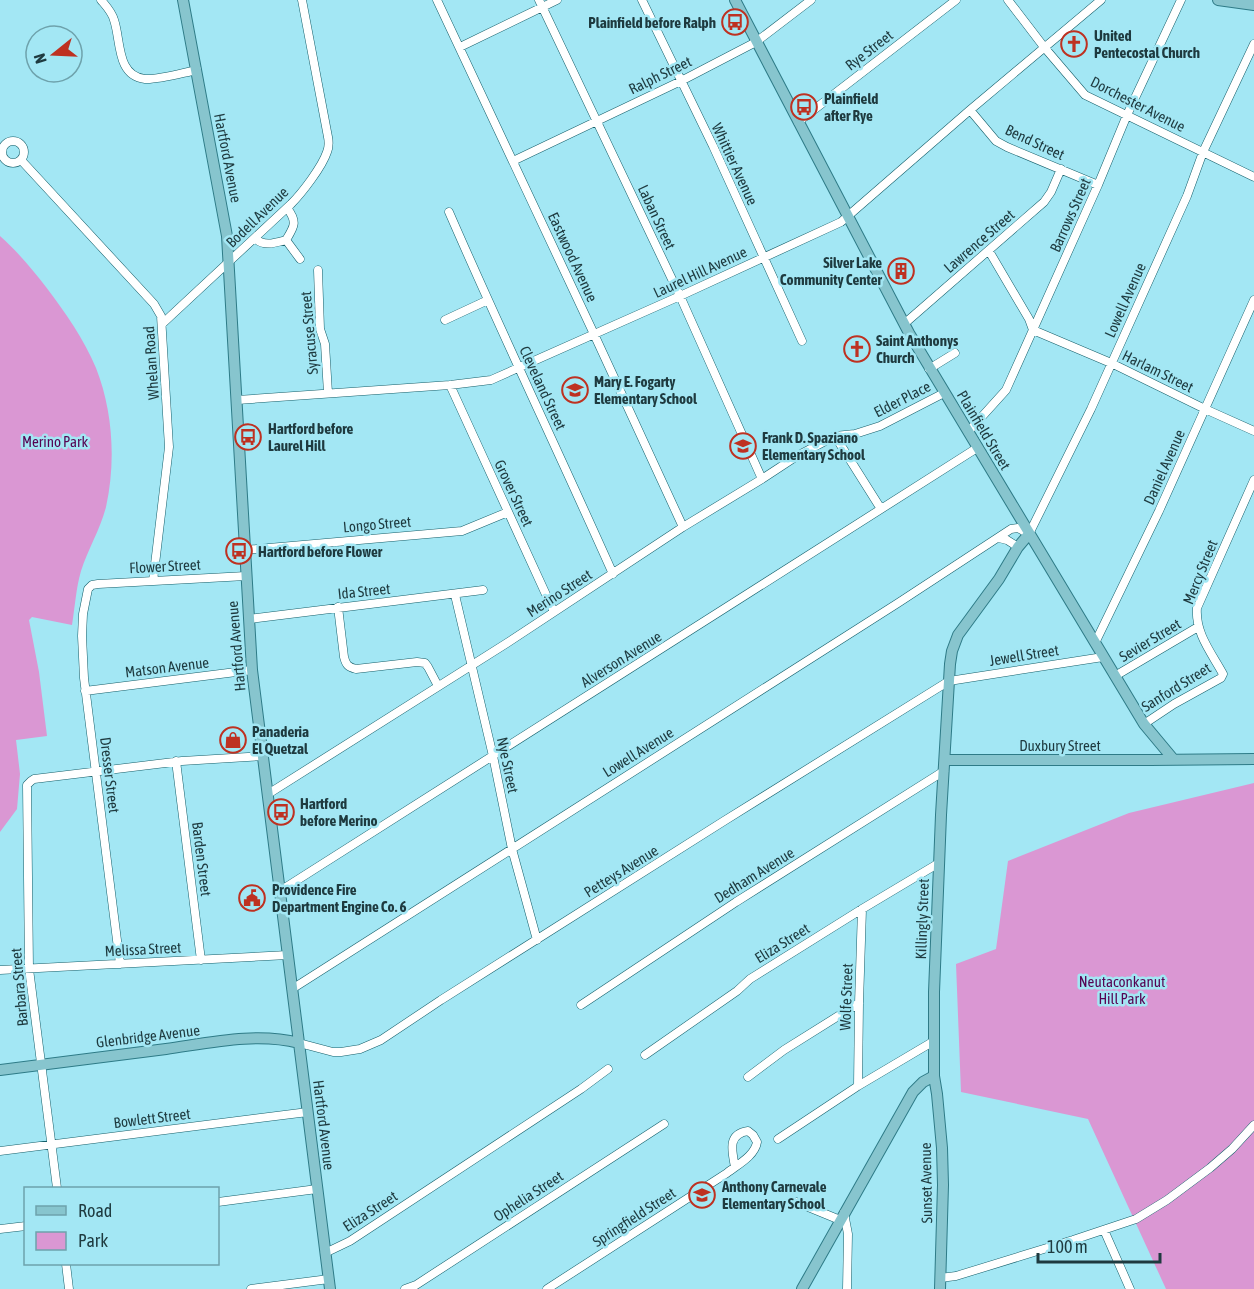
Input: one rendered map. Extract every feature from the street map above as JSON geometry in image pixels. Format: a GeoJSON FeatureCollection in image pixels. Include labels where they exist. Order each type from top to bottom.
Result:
{"type":"FeatureCollection","features":[{"type":"Feature","properties":{"kind":"main road","name":"Hartford Avenue"},"geometry":{"type":"LineString","coordinates":[[183,0],[225,220],[252,670],[329,1284]]}},
{"type":"Feature","properties":{"kind":"main road","name":"Plainfield Street"},"geometry":{"type":"LineString","coordinates":[[735,0],[929,369],[1144,724],[1174,760]]}},
{"type":"Feature","properties":{"kind":"main road"},"geometry":{"type":"LineString","coordinates":[[1218,0],[1254,5]]}},
{"type":"Feature","properties":{"kind":"main road","name":"Killingly Street"},"geometry":{"type":"LineString","coordinates":[[934,1076],[934,992],[939,863],[952,651],[958,635],[1029,534]]}},
{"type":"Feature","properties":{"kind":"main road"},"geometry":{"type":"LineString","coordinates":[[1174,760],[1254,759]]}},
{"type":"Feature","properties":{"kind":"main road","name":"Duxbury Street"},"geometry":{"type":"LineString","coordinates":[[945,766],[1174,760]]}},
{"type":"Feature","properties":{"kind":"main road","name":"Glenbridge Avenue"},"geometry":{"type":"LineString","coordinates":[[0,1070],[224,1041],[262,1038],[283,1039],[299,1043]]}},
{"type":"Feature","properties":{"kind":"main road"},"geometry":{"type":"LineString","coordinates":[[802,1289],[913,1092],[923,1082],[934,1076]]}},
{"type":"Feature","properties":{"kind":"main road","name":"Sunset Avenue"},"geometry":{"type":"LineString","coordinates":[[934,1076],[938,1094],[942,1148],[940,1283]]}},
{"type":"Feature","properties":{"kind":"street"},"geometry":{"type":"LineString","coordinates":[[101,0],[114,18],[123,61],[133,74],[149,79],[197,70]]}},
{"type":"Feature","properties":{"kind":"street","name":"Bodell Avenue"},"geometry":{"type":"LineString","coordinates":[[162,324],[287,208],[303,191],[327,153],[329,145],[302,0]]}},
{"type":"Feature","properties":{"kind":"street","name":"Eastwood Avenue"},"geometry":{"type":"LineString","coordinates":[[437,0],[683,527]]}},
{"type":"Feature","properties":{"kind":"street"},"geometry":{"type":"LineString","coordinates":[[460,47],[541,4],[557,0]]}},
{"type":"Feature","properties":{"kind":"street","name":"Whittier Avenue"},"geometry":{"type":"LineString","coordinates":[[642,0],[802,341]]}},
{"type":"Feature","properties":{"kind":"street","name":"Ralph Street"},"geometry":{"type":"LineString","coordinates":[[513,161],[681,81],[756,42],[811,0]]}},
{"type":"Feature","properties":{"kind":"street","name":"Rye Street"},"geometry":{"type":"LineString","coordinates":[[798,122],[956,0]]}},
{"type":"Feature","properties":{"kind":"street","name":"Dorchester Avenue"},"geometry":{"type":"LineString","coordinates":[[1008,0],[1085,95],[1254,177]]}},
{"type":"Feature","properties":{"kind":"street","name":"Laurel Hill Avenue"},"geometry":{"type":"LineString","coordinates":[[237,400],[450,385],[490,380],[841,222],[1101,0]]}},
{"type":"Feature","properties":{"kind":"street","name":"Barrows Street"},"geometry":{"type":"LineString","coordinates":[[968,432],[1006,390],[1127,115],[1181,0]]}},
{"type":"Feature","properties":{"kind":"street","name":"Laban Street"},"geometry":{"type":"LineString","coordinates":[[541,4],[680,296],[762,479]]}},
{"type":"Feature","properties":{"kind":"street","name":"Lowell Avenue"},"geometry":{"type":"LineString","coordinates":[[292,989],[1011,529],[1017,528],[1029,534],[1091,409],[1187,196],[1203,152],[1254,44]]}},
{"type":"Feature","properties":{"kind":"street","name":"Bend Street"},"geometry":{"type":"LineString","coordinates":[[970,110],[996,141],[1098,185]]}},
{"type":"Feature","properties":{"kind":"street","name":"Whelan Road"},"geometry":{"type":"LineString","coordinates":[[21,160],[160,312],[169,452],[153,581]]}},
{"type":"Feature","properties":{"kind":"street","name":"Lawrence Street"},"geometry":{"type":"LineString","coordinates":[[904,324],[1044,202],[1061,170]]}},
{"type":"Feature","properties":{"kind":"street"},"geometry":{"type":"LineString","coordinates":[[255,238],[259,243],[264,244],[286,240],[293,227],[294,219],[287,208]]}},
{"type":"Feature","properties":{"kind":"street","name":"Cleveland Street"},"geometry":{"type":"LineString","coordinates":[[449,212],[613,574]]}},
{"type":"Feature","properties":{"kind":"street"},"geometry":{"type":"LineString","coordinates":[[286,240],[300,259]]}},
{"type":"Feature","properties":{"kind":"street"},"geometry":{"type":"LineString","coordinates":[[989,251],[1029,319],[1033,330]]}},
{"type":"Feature","properties":{"kind":"street","name":"Syracuse Street"},"geometry":{"type":"LineString","coordinates":[[318,270],[320,329],[325,345],[328,393]]}},
{"type":"Feature","properties":{"kind":"street"},"geometry":{"type":"LineString","coordinates":[[445,320],[488,300]]}},
{"type":"Feature","properties":{"kind":"street","name":"Daniel Avenue"},"geometry":{"type":"LineString","coordinates":[[1095,643],[1159,511],[1254,300]]}},
{"type":"Feature","properties":{"kind":"street","name":"Harlam Street"},"geometry":{"type":"LineString","coordinates":[[1033,330],[1111,363],[1254,430]]}},
{"type":"Feature","properties":{"kind":"street","name":"Elder Place"},"geometry":{"type":"LineString","coordinates":[[929,369],[956,353]]}},
{"type":"Feature","properties":{"kind":"street","name":"Grover Street"},"geometry":{"type":"LineString","coordinates":[[450,385],[554,612]]}},
{"type":"Feature","properties":{"kind":"street","name":"Elder Place"},"geometry":{"type":"LineString","coordinates":[[872,429],[944,393]]}},
{"type":"Feature","properties":{"kind":"street","name":"Merino Street"},"geometry":{"type":"LineString","coordinates":[[268,794],[471,666],[683,527],[798,456],[835,436],[872,429]]}},
{"type":"Feature","properties":{"kind":"street"},"geometry":{"type":"LineString","coordinates":[[835,436],[881,509]]}},
{"type":"Feature","properties":{"kind":"street","name":"Alverson Avenue"},"geometry":{"type":"LineString","coordinates":[[280,891],[977,448]]}},
{"type":"Feature","properties":{"kind":"street","name":"Mercy Street"},"geometry":{"type":"LineString","coordinates":[[1223,674],[1200,634],[1196,617],[1197,608],[1254,480]]}},
{"type":"Feature","properties":{"kind":"street","name":"Longo Street"},"geometry":{"type":"LineString","coordinates":[[245,550],[462,531],[508,512]]}},
{"type":"Feature","properties":{"kind":"street"},"geometry":{"type":"LineString","coordinates":[[999,538],[1018,547]]}},
{"type":"Feature","properties":{"kind":"street","name":"Flower Street"},"geometry":{"type":"LineString","coordinates":[[88,590],[92,585],[98,584],[246,576]]}},
{"type":"Feature","properties":{"kind":"street","name":"Dresser Street"},"geometry":{"type":"LineString","coordinates":[[88,590],[82,624],[85,691],[120,964]]}},
{"type":"Feature","properties":{"kind":"street","name":"Ida Street"},"geometry":{"type":"LineString","coordinates":[[249,619],[483,590]]}},
{"type":"Feature","properties":{"kind":"street","name":"Nye Street"},"geometry":{"type":"LineString","coordinates":[[455,594],[512,849],[537,940]]}},
{"type":"Feature","properties":{"kind":"street"},"geometry":{"type":"LineString","coordinates":[[338,608],[344,657],[348,667],[356,669],[425,663],[438,686]]}},
{"type":"Feature","properties":{"kind":"street","name":"Sevier Street"},"geometry":{"type":"LineString","coordinates":[[1115,676],[1198,627]]}},
{"type":"Feature","properties":{"kind":"street","name":"Jewell Street"},"geometry":{"type":"LineString","coordinates":[[950,681],[1103,657]]}},
{"type":"Feature","properties":{"kind":"street","name":"Matson Avenue"},"geometry":{"type":"LineString","coordinates":[[85,691],[252,670]]}},
{"type":"Feature","properties":{"kind":"street","name":"Sanford Street"},"geometry":{"type":"LineString","coordinates":[[1144,724],[1215,683],[1223,674]]}},
{"type":"Feature","properties":{"kind":"street","name":"Petteys Avenue"},"geometry":{"type":"LineString","coordinates":[[299,1043],[341,1052],[360,1049],[381,1040],[724,821],[950,681]]}},
{"type":"Feature","properties":{"kind":"street"},"geometry":{"type":"LineString","coordinates":[[95,772],[176,761],[263,756]]}},
{"type":"Feature","properties":{"kind":"street","name":"Barden Street"},"geometry":{"type":"LineString","coordinates":[[176,761],[201,960]]}},
{"type":"Feature","properties":{"kind":"street","name":"Dedham Avenue"},"geometry":{"type":"LineString","coordinates":[[580,1005],[945,766]]}},
{"type":"Feature","properties":{"kind":"street","name":"Barbara Street"},"geometry":{"type":"LineString","coordinates":[[57,1187],[29,969],[27,785],[34,779],[95,772]]}},
{"type":"Feature","properties":{"kind":"street","name":"Eliza Street"},"geometry":{"type":"LineString","coordinates":[[645,1054],[737,992],[750,979],[939,863]]}},
{"type":"Feature","properties":{"kind":"street","name":"Wolfe Street"},"geometry":{"type":"LineString","coordinates":[[858,1086],[862,909]]}},
{"type":"Feature","properties":{"kind":"street","name":"Melissa Street"},"geometry":{"type":"LineString","coordinates":[[0,970],[288,956]]}},
{"type":"Feature","properties":{"kind":"street"},"geometry":{"type":"LineString","coordinates":[[748,1077],[784,1050],[859,1003]]}},
{"type":"Feature","properties":{"kind":"street"},"geometry":{"type":"LineString","coordinates":[[778,1139],[858,1086],[934,1041]]}},
{"type":"Feature","properties":{"kind":"street","name":"Eliza Street"},"geometry":{"type":"LineString","coordinates":[[325,1253],[350,1241],[608,1069]]}},
{"type":"Feature","properties":{"kind":"street","name":"Bowlett Street"},"geometry":{"type":"LineString","coordinates":[[0,1151],[308,1112]]}},
{"type":"Feature","properties":{"kind":"street","name":"Ophelia Street"},"geometry":{"type":"LineString","coordinates":[[405,1289],[416,1285],[664,1124]]}},
{"type":"Feature","properties":{"kind":"street"},"geometry":{"type":"LineString","coordinates":[[940,1283],[1136,1219],[1167,1200],[1223,1157],[1254,1125]]}},
{"type":"Feature","properties":{"kind":"street","name":"Springfield Street"},"geometry":{"type":"LineString","coordinates":[[547,1289],[735,1167]]}},
{"type":"Feature","properties":{"kind":"street"},"geometry":{"type":"LineString","coordinates":[[219,1202],[317,1189]]}},
{"type":"Feature","properties":{"kind":"street"},"geometry":{"type":"LineString","coordinates":[[796,1202],[842,1217],[848,1234],[847,1289]]}},
{"type":"Feature","properties":{"kind":"street"},"geometry":{"type":"LineString","coordinates":[[0,1229],[24,1226]]}},
{"type":"Feature","properties":{"kind":"street"},"geometry":{"type":"LineString","coordinates":[[1104,1230],[1130,1289]]}},
{"type":"Feature","properties":{"kind":"street"},"geometry":{"type":"LineString","coordinates":[[66,1265],[69,1289]]}},
{"type":"Feature","properties":{"kind":"street"},"geometry":{"type":"LineString","coordinates":[[251,1289],[329,1284]]}},
{"type":"Feature","properties":{"kind":"green space","name":"Merino Park"},"geometry":{"type":"Polygon","coordinates":[[[0,236],[46,287],[86,347],[102,384],[109,419],[112,455],[106,507],[81,571],[72,625],[32,617],[29,620],[39,672],[47,736],[16,740],[20,774],[17,809],[0,832],[0,236]]]}},
{"type":"Feature","properties":{"kind":"green space","name":"Neutaconkanut Hill Park"},"geometry":{"type":"Polygon","coordinates":[[[1254,783],[1254,1289],[1166,1289],[1088,1119],[961,1092],[956,964],[996,949],[1008,861],[1129,813],[1254,783]]]}},
{"type":"Feature","properties":{"kind":"place","name":"Plainfield before Ralph"},"geometry":{"type":"Point","coordinates":[735,22]}},
{"type":"Feature","properties":{"kind":"place","name":"United Pentecostal Church"},"geometry":{"type":"Point","coordinates":[1074,44]}},
{"type":"Feature","properties":{"kind":"place","name":"Plainfield after Rye"},"geometry":{"type":"Point","coordinates":[804,107]}},
{"type":"Feature","properties":{"kind":"place","name":"Silver Lake Community Center"},"geometry":{"type":"Point","coordinates":[901,271]}},
{"type":"Feature","properties":{"kind":"place","name":"Saint Anthonys Church"},"geometry":{"type":"Point","coordinates":[857,349]}},
{"type":"Feature","properties":{"kind":"place","name":"Mary E. Fogarty Elementary School"},"geometry":{"type":"Point","coordinates":[575,390]}},
{"type":"Feature","properties":{"kind":"place","name":"Hartford before Laurel Hill"},"geometry":{"type":"Point","coordinates":[248,437]}},
{"type":"Feature","properties":{"kind":"place","name":"Frank D. Spaziano Elementary School"},"geometry":{"type":"Point","coordinates":[743,446]}},
{"type":"Feature","properties":{"kind":"place","name":"Hartford before Flower"},"geometry":{"type":"Point","coordinates":[239,551]}},
{"type":"Feature","properties":{"kind":"place","name":"Panaderia El Quetzal"},"geometry":{"type":"Point","coordinates":[233,740]}},
{"type":"Feature","properties":{"kind":"place","name":"Hartford before Merino"},"geometry":{"type":"Point","coordinates":[281,812]}},
{"type":"Feature","properties":{"kind":"place","name":"Providence Fire Department Engine Co. 6"},"geometry":{"type":"Point","coordinates":[252,898]}},
{"type":"Feature","properties":{"kind":"place","name":"Anthony Carnevale Elementary School"},"geometry":{"type":"Point","coordinates":[702,1195]}}]}
